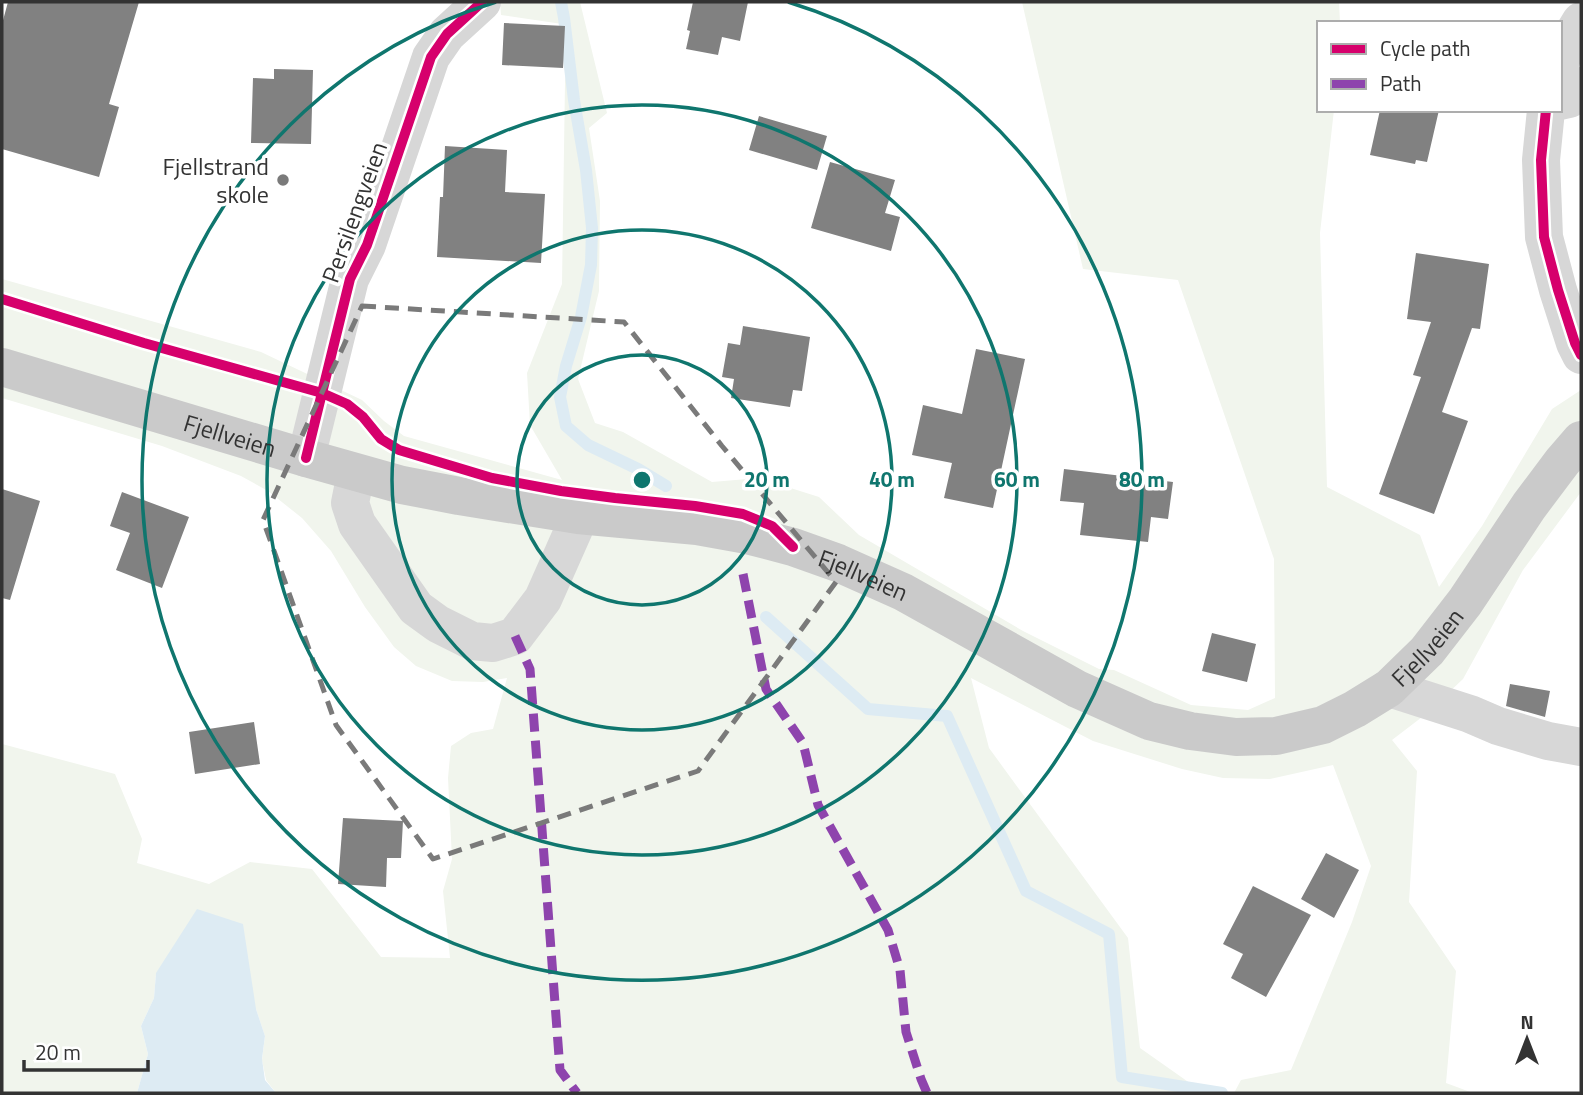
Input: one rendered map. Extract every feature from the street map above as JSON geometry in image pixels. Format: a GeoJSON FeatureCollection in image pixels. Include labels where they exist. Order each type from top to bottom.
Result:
{"type":"FeatureCollection","features":[{"type":"Feature","properties":{"kind":"main road","name":"Fjellveien"},"geometry":{"type":"LineString","coordinates":[[2,367],[402,485],[578,514],[697,526],[793,547],[838,562],[903,592],[1077,689],[1149,720],[1190,731],[1236,737],[1276,736],[1323,725],[1389,688],[1427,651],[1465,602],[1529,506],[1581,440]]}},
{"type":"Feature","properties":{"kind":"street","name":"Persilengveien"},"geometry":{"type":"LineString","coordinates":[[306,458],[350,279],[367,245],[431,57],[446,34],[482,2]]}},
{"type":"Feature","properties":{"kind":"street"},"geometry":{"type":"LineString","coordinates":[[1562,58],[1581,22]]}},
{"type":"Feature","properties":{"kind":"street"},"geometry":{"type":"LineString","coordinates":[[1562,101],[1569,99],[1581,86]]}},
{"type":"Feature","properties":{"kind":"street"},"geometry":{"type":"LineString","coordinates":[[1546,112],[1541,160],[1544,237],[1558,290],[1581,355]]}},
{"type":"Feature","properties":{"kind":"street"},"geometry":{"type":"LineString","coordinates":[[356,473],[350,503],[357,524],[416,608],[438,624],[472,641],[493,643],[515,636],[543,599],[578,514]]}},
{"type":"Feature","properties":{"kind":"street"},"geometry":{"type":"LineString","coordinates":[[1389,688],[1470,714],[1498,726],[1548,741],[1581,747]]}},
{"type":"Feature","properties":{"kind":"highlighted area"},"geometry":{"type":"Polygon","coordinates":[[[362,306],[624,322],[722,446],[836,582],[698,771],[433,859],[336,725],[263,520],[362,306]]]}},
{"type":"Feature","properties":{"kind":"shaded area"},"geometry":{"type":"Polygon","coordinates":[[[500,2],[580,2],[607,113],[589,128],[600,201],[599,291],[578,379],[595,423],[623,432],[712,482],[759,478],[819,497],[859,535],[1023,631],[1099,669],[1114,670],[1191,705],[1248,710],[1275,698],[1274,559],[1178,280],[1083,269],[1022,2],[1339,2],[1340,21],[1317,21],[1317,112],[1334,112],[1320,233],[1327,487],[1420,535],[1439,587],[1482,526],[1552,409],[1581,390],[1581,492],[1523,570],[1463,679],[1426,714],[1392,740],[1417,771],[1409,902],[1456,971],[1446,1083],[1473,1093],[1234,1093],[1241,1080],[1291,1070],[1352,922],[1371,866],[1333,765],[1270,779],[1223,778],[1182,769],[1093,741],[971,678],[989,748],[1128,938],[1140,1048],[1204,1093],[276,1093],[266,1080],[262,1060],[265,1036],[256,1009],[156,973],[154,998],[141,1026],[148,1054],[137,1093],[2,1093],[2,744],[115,774],[142,839],[137,863],[209,884],[250,862],[312,869],[381,957],[450,958],[443,891],[452,859],[448,778],[451,746],[471,733],[493,729],[507,678],[483,682],[452,681],[416,666],[394,647],[365,607],[331,551],[302,518],[268,491],[241,476],[162,446],[2,398],[2,279],[261,352],[362,400],[404,436],[562,480],[530,425],[527,373],[562,284],[565,82],[569,25],[501,15],[500,2]]]}},
{"type":"Feature","properties":{"kind":"shaded area"},"geometry":{"type":"Polygon","coordinates":[[[197,909],[243,924],[256,1009],[265,1036],[262,1059],[265,1080],[276,1093],[137,1093],[148,1054],[141,1026],[154,998],[156,973],[197,909]]]}},
{"type":"Feature","properties":{"kind":"building"},"geometry":{"type":"Polygon","coordinates":[[[8,2],[139,2],[109,104],[119,107],[99,177],[2,149],[2,24],[8,2]]]}},
{"type":"Feature","properties":{"kind":"building"},"geometry":{"type":"Polygon","coordinates":[[[693,2],[748,2],[740,41],[722,37],[718,55],[686,49],[693,2]]]}},
{"type":"Feature","properties":{"kind":"building"},"geometry":{"type":"Polygon","coordinates":[[[504,23],[565,26],[563,68],[502,65],[504,23]]]}},
{"type":"Feature","properties":{"kind":"building"},"geometry":{"type":"Polygon","coordinates":[[[274,69],[313,70],[311,144],[251,143],[253,78],[274,79],[274,69]]]}},
{"type":"Feature","properties":{"kind":"building"},"geometry":{"type":"Polygon","coordinates":[[[1380,112],[1439,112],[1427,162],[1416,160],[1415,164],[1370,155],[1380,112]]]}},
{"type":"Feature","properties":{"kind":"building"},"geometry":{"type":"Polygon","coordinates":[[[759,116],[827,136],[817,170],[749,150],[759,116]]]}},
{"type":"Feature","properties":{"kind":"building"},"geometry":{"type":"Polygon","coordinates":[[[445,146],[507,150],[505,192],[545,194],[541,263],[437,257],[445,146]]]}},
{"type":"Feature","properties":{"kind":"building"},"geometry":{"type":"Polygon","coordinates":[[[830,162],[895,180],[885,213],[900,217],[891,251],[811,228],[830,162]]]}},
{"type":"Feature","properties":{"kind":"building"},"geometry":{"type":"Polygon","coordinates":[[[1416,253],[1489,264],[1480,329],[1472,328],[1442,412],[1468,421],[1434,514],[1379,494],[1421,377],[1413,375],[1431,322],[1407,319],[1416,253]]]}},
{"type":"Feature","properties":{"kind":"building"},"geometry":{"type":"Polygon","coordinates":[[[743,326],[810,337],[802,391],[793,390],[790,407],[731,398],[734,379],[722,377],[728,343],[740,345],[743,326]]]}},
{"type":"Feature","properties":{"kind":"building"},"geometry":{"type":"Polygon","coordinates":[[[976,349],[1025,359],[993,508],[944,498],[952,463],[912,455],[923,405],[962,414],[976,349]]]}},
{"type":"Feature","properties":{"kind":"building"},"geometry":{"type":"Polygon","coordinates":[[[1064,469],[1173,482],[1168,519],[1151,517],[1148,542],[1080,535],[1084,503],[1060,501],[1064,469]]]}},
{"type":"Feature","properties":{"kind":"building"},"geometry":{"type":"Polygon","coordinates":[[[2,489],[40,501],[10,600],[2,598],[2,489]]]}},
{"type":"Feature","properties":{"kind":"building"},"geometry":{"type":"Polygon","coordinates":[[[122,492],[189,517],[162,588],[116,570],[130,533],[110,526],[122,492]]]}},
{"type":"Feature","properties":{"kind":"building"},"geometry":{"type":"Polygon","coordinates":[[[1212,633],[1256,644],[1247,682],[1202,671],[1212,633]]]}},
{"type":"Feature","properties":{"kind":"building"},"geometry":{"type":"Polygon","coordinates":[[[1510,684],[1550,691],[1545,717],[1506,706],[1510,684]]]}},
{"type":"Feature","properties":{"kind":"building"},"geometry":{"type":"Polygon","coordinates":[[[254,722],[260,764],[195,774],[189,732],[254,722]]]}},
{"type":"Feature","properties":{"kind":"building"},"geometry":{"type":"Polygon","coordinates":[[[343,818],[403,821],[401,858],[387,858],[386,887],[338,884],[343,818]]]}},
{"type":"Feature","properties":{"kind":"building"},"geometry":{"type":"Polygon","coordinates":[[[1326,853],[1359,870],[1334,918],[1301,899],[1326,853]]]}},
{"type":"Feature","properties":{"kind":"building"},"geometry":{"type":"Polygon","coordinates":[[[1253,886],[1311,915],[1266,997],[1231,978],[1243,954],[1223,944],[1253,886]]]}},
{"type":"Feature","properties":{"kind":"waterway"},"geometry":{"type":"LineString","coordinates":[[561,2],[592,228],[591,265],[581,317],[560,397],[566,426],[588,445],[666,486]]}},
{"type":"Feature","properties":{"kind":"waterway"},"geometry":{"type":"LineString","coordinates":[[766,617],[868,709],[947,716],[1026,891],[1109,934],[1122,1077],[1222,1093]]}},
{"type":"Feature","properties":{"kind":"marked path"},"geometry":{"type":"LineString","coordinates":[[743,574],[766,689],[803,743],[818,805],[888,930],[900,970],[906,1032],[927,1093]]}},
{"type":"Feature","properties":{"kind":"marked path"},"geometry":{"type":"LineString","coordinates":[[515,636],[530,669],[560,1070],[577,1093]]}},
{"type":"Feature","properties":{"kind":"cycle path"},"geometry":{"type":"LineString","coordinates":[[306,458],[350,279],[367,245],[431,57],[447,34],[482,2]]}},
{"type":"Feature","properties":{"kind":"cycle path"},"geometry":{"type":"LineString","coordinates":[[1546,112],[1541,160],[1544,237],[1558,290],[1581,355]]}},
{"type":"Feature","properties":{"kind":"cycle path"},"geometry":{"type":"LineString","coordinates":[[2,299],[144,343],[322,393],[347,404],[363,417],[381,439],[399,450],[492,478],[561,491],[743,514],[772,526],[793,547]]}},
{"type":"Feature","properties":{"kind":"place","name":"Fjellstrand skole"},"geometry":{"type":"Point","coordinates":[283,180]}}]}
